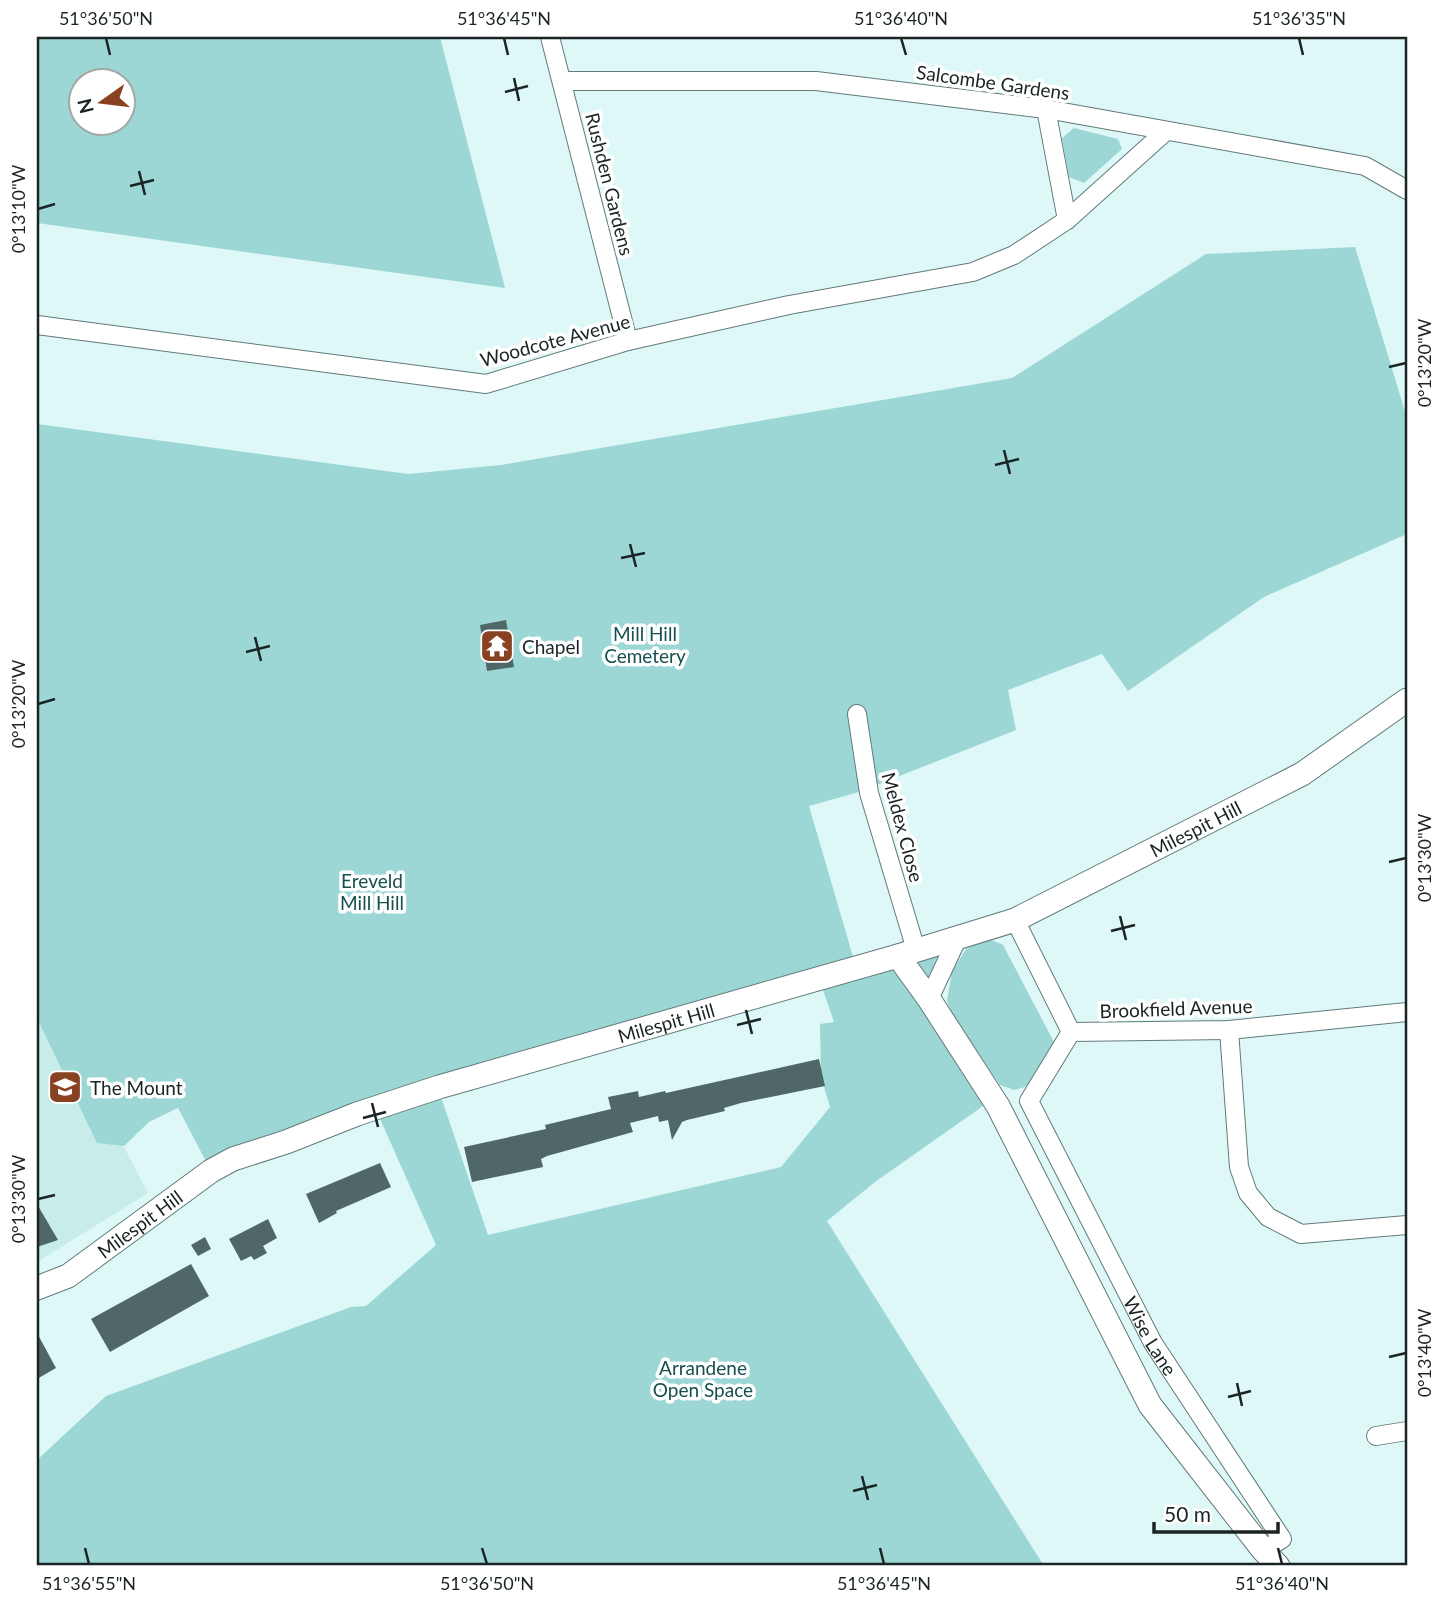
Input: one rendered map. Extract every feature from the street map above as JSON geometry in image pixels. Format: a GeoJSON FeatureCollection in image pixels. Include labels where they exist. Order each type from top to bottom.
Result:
{"type":"FeatureCollection","features":[{"type":"Feature","properties":{"kind":"street","name":"Rushden Gardens"},"geometry":{"type":"LineString","coordinates":[[550,37],[628,341]]}},
{"type":"Feature","properties":{"kind":"street","name":"Salcombe Gardens"},"geometry":{"type":"LineString","coordinates":[[563,81],[816,81],[1045,109],[1365,166],[1407,190]]}},
{"type":"Feature","properties":{"kind":"street"},"geometry":{"type":"LineString","coordinates":[[1045,109],[1067,220]]}},
{"type":"Feature","properties":{"kind":"street","name":"Woodcote Avenue"},"geometry":{"type":"LineString","coordinates":[[37,325],[486,384],[628,341],[789,305],[973,272],[1014,255],[1067,220],[1166,131]]}},
{"type":"Feature","properties":{"kind":"street","name":"Milespit Hill"},"geometry":{"type":"LineString","coordinates":[[37,1289],[68,1276],[211,1171],[233,1159],[439,1087],[1015,920],[1302,774],[1407,700]]}},
{"type":"Feature","properties":{"kind":"street","name":"Meldex Close"},"geometry":{"type":"LineString","coordinates":[[857,714],[869,793],[907,953]]}},
{"type":"Feature","properties":{"kind":"street"},"geometry":{"type":"LineString","coordinates":[[998,1106],[1029,1101],[1071,1032],[1015,920]]}},
{"type":"Feature","properties":{"kind":"street"},"geometry":{"type":"LineString","coordinates":[[929,999],[958,936]]}},
{"type":"Feature","properties":{"kind":"street","name":"Wise Lane"},"geometry":{"type":"LineString","coordinates":[[907,953],[929,999],[998,1106],[1150,1405],[1270,1558],[1282,1539],[1153,1343],[1029,1101]]}},
{"type":"Feature","properties":{"kind":"street","name":"Brookfield Avenue"},"geometry":{"type":"LineString","coordinates":[[1071,1032],[1229,1030],[1407,1012]]}},
{"type":"Feature","properties":{"kind":"street"},"geometry":{"type":"LineString","coordinates":[[1229,1030],[1239,1167],[1248,1194],[1268,1217],[1301,1234],[1407,1224]]}},
{"type":"Feature","properties":{"kind":"street"},"geometry":{"type":"LineString","coordinates":[[1376,1436],[1407,1431]]}},
{"type":"Feature","properties":{"kind":"shaded area","name":"The Mount"},"geometry":{"type":"Polygon","coordinates":[[[37,981],[148,1193],[37,1262],[37,981]]]}},
{"type":"Feature","properties":{"kind":"green space"},"geometry":{"type":"Polygon","coordinates":[[[37,37],[440,37],[505,288],[37,223],[37,37]]]}},
{"type":"Feature","properties":{"kind":"green space"},"geometry":{"type":"Polygon","coordinates":[[[1074,128],[1118,139],[1122,149],[1084,183],[1069,177],[1062,138],[1074,128]]]}},
{"type":"Feature","properties":{"kind":"green space"},"geometry":{"type":"Polygon","coordinates":[[[1355,247],[1407,418],[1407,534],[1264,597],[1128,691],[1102,654],[1008,690],[1016,730],[859,792],[809,806],[856,967],[897,956],[928,998],[993,1099],[875,1182],[827,1221],[1044,1566],[37,1566],[37,1460],[106,1396],[351,1307],[366,1306],[436,1245],[377,1112],[439,1091],[488,1235],[781,1167],[830,1107],[821,1077],[820,1024],[834,1022],[819,978],[439,1087],[233,1159],[211,1171],[178,1108],[149,1122],[124,1146],[97,1143],[37,1018],[37,424],[408,474],[501,465],[1012,378],[1206,254],[1355,247]]]}},
{"type":"Feature","properties":{"kind":"green space"},"geometry":{"type":"Polygon","coordinates":[[[985,937],[1003,945],[1054,1042],[1046,1070],[1025,1087],[1014,1090],[1000,1085],[952,1015],[947,1001],[952,971],[966,949],[985,937]]]}},
{"type":"Feature","properties":{"kind":"green space"},"geometry":{"type":"Polygon","coordinates":[[[941,949],[925,985],[908,962],[941,949]]]}},
{"type":"Feature","properties":{"kind":"building","name":"Chapel"},"geometry":{"type":"Polygon","coordinates":[[[506,620],[514,667],[487,671],[480,625],[506,620]]]}},
{"type":"Feature","properties":{"kind":"building"},"geometry":{"type":"Polygon","coordinates":[[[819,1059],[825,1086],[741,1103],[724,1108],[725,1111],[687,1120],[682,1122],[672,1140],[668,1120],[659,1122],[658,1116],[630,1123],[633,1132],[547,1156],[541,1159],[543,1167],[472,1182],[464,1147],[546,1129],[545,1125],[611,1109],[608,1097],[638,1091],[639,1097],[665,1091],[666,1093],[819,1059]]]}},
{"type":"Feature","properties":{"kind":"building"},"geometry":{"type":"Polygon","coordinates":[[[380,1163],[391,1187],[336,1211],[337,1213],[319,1223],[306,1194],[380,1163]]]}},
{"type":"Feature","properties":{"kind":"building"},"geometry":{"type":"Polygon","coordinates":[[[37,1204],[58,1240],[37,1247],[37,1204]]]}},
{"type":"Feature","properties":{"kind":"building"},"geometry":{"type":"Polygon","coordinates":[[[268,1219],[277,1238],[263,1246],[267,1253],[254,1260],[251,1256],[241,1261],[229,1239],[268,1219]]]}},
{"type":"Feature","properties":{"kind":"building"},"geometry":{"type":"Polygon","coordinates":[[[205,1237],[211,1249],[198,1256],[191,1245],[205,1237]]]}},
{"type":"Feature","properties":{"kind":"building"},"geometry":{"type":"Polygon","coordinates":[[[191,1264],[209,1296],[110,1352],[91,1319],[191,1264]]]}},
{"type":"Feature","properties":{"kind":"building"},"geometry":{"type":"Polygon","coordinates":[[[37,1333],[56,1368],[37,1379],[37,1333]]]}},
{"type":"Feature","properties":{"kind":"place","name":"Chapel"},"geometry":{"type":"Point","coordinates":[497,646]}},
{"type":"Feature","properties":{"kind":"place","name":"The Mount"},"geometry":{"type":"Point","coordinates":[65,1087]}},
{"type":"Feature","properties":{"kind":"park label","name":"Mill Hill Cemetery"},"geometry":{"type":"Point","coordinates":[645,644]}},
{"type":"Feature","properties":{"kind":"park label","name":"Ereveld Mill Hill"},"geometry":{"type":"Point","coordinates":[372,891]}},
{"type":"Feature","properties":{"kind":"park label","name":"Arrandene Open Space"},"geometry":{"type":"Point","coordinates":[703,1378]}}]}
